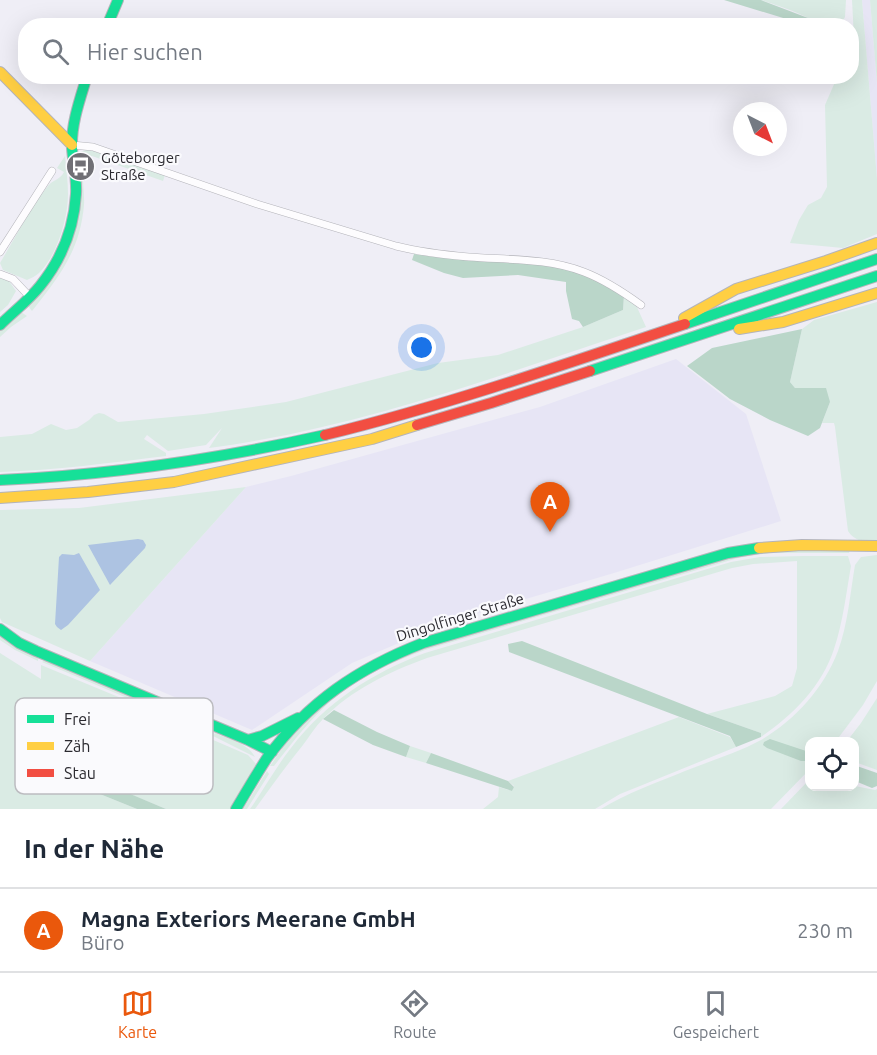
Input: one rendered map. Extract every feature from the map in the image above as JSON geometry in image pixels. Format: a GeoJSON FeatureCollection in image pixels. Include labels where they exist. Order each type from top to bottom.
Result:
{"type":"FeatureCollection","features":[{"type":"Feature","properties":{"kind":"main road"},"geometry":{"type":"LineString","coordinates":[[110,18],[118,0]]}},
{"type":"Feature","properties":{"kind":"main road"},"geometry":{"type":"LineString","coordinates":[[2,78],[72,145]]}},
{"type":"Feature","properties":{"kind":"main road"},"geometry":{"type":"LineString","coordinates":[[0,325],[39,287],[56,264],[65,246],[71,226],[76,193],[72,145],[85,84]]}},
{"type":"Feature","properties":{"kind":"main road"},"geometry":{"type":"LineString","coordinates":[[659,333],[736,289],[877,243]]}},
{"type":"Feature","properties":{"kind":"main road"},"geometry":{"type":"LineString","coordinates":[[0,480],[149,468],[250,451],[370,424],[659,333],[877,259]]}},
{"type":"Feature","properties":{"kind":"main road"},"geometry":{"type":"LineString","coordinates":[[0,498],[88,492],[174,482],[372,439],[450,416],[877,276]]}},
{"type":"Feature","properties":{"kind":"main road"},"geometry":{"type":"LineString","coordinates":[[704,334],[783,322],[877,293]]}},
{"type":"Feature","properties":{"kind":"main road","name":"Dingolfinger Straße"},"geometry":{"type":"LineString","coordinates":[[236,809],[272,752],[303,716],[344,682],[391,655],[423,643],[728,553],[781,545],[877,546]]}},
{"type":"Feature","properties":{"kind":"main road"},"geometry":{"type":"LineString","coordinates":[[0,629],[19,643],[36,651],[148,698]]}},
{"type":"Feature","properties":{"kind":"main road"},"geometry":{"type":"LineString","coordinates":[[248,740],[262,736],[303,716]]}},
{"type":"Feature","properties":{"kind":"main road"},"geometry":{"type":"LineString","coordinates":[[213,725],[272,752]]}},
{"type":"Feature","properties":{"kind":"street"},"geometry":{"type":"LineString","coordinates":[[72,145],[93,147],[257,204],[416,251],[530,261],[582,271],[617,288],[641,305]]}},
{"type":"Feature","properties":{"kind":"street"},"geometry":{"type":"LineString","coordinates":[[0,252],[52,171]]}},
{"type":"Feature","properties":{"kind":"street"},"geometry":{"type":"LineString","coordinates":[[0,274],[13,279],[29,296]]}},
{"type":"Feature","properties":{"kind":"shaded area"},"geometry":{"type":"Polygon","coordinates":[[[761,0],[846,0],[844,18],[808,18],[761,0]]]}},
{"type":"Feature","properties":{"kind":"shaded area"},"geometry":{"type":"Polygon","coordinates":[[[852,0],[862,0],[877,179],[877,234],[843,248],[790,243],[808,205],[821,198],[827,187],[825,105],[834,84],[859,84],[859,18],[853,18],[852,0]]]}},
{"type":"Feature","properties":{"kind":"shaded area"},"geometry":{"type":"Polygon","coordinates":[[[862,0],[870,0],[877,83],[877,179],[862,0]]]}},
{"type":"Feature","properties":{"kind":"shaded area"},"geometry":{"type":"Polygon","coordinates":[[[870,0],[877,0],[877,83],[870,0]]]}},
{"type":"Feature","properties":{"kind":"shaded area"},"geometry":{"type":"Polygon","coordinates":[[[86,150],[165,175],[163,181],[92,156],[85,159],[84,205],[78,236],[67,262],[32,311],[28,306],[65,254],[78,157],[80,152],[86,150]]]}},
{"type":"Feature","properties":{"kind":"shaded area"},"geometry":{"type":"Polygon","coordinates":[[[65,156],[68,184],[67,204],[64,225],[51,257],[39,273],[27,280],[3,270],[0,263],[28,215],[47,187],[64,172],[57,168],[65,156]]]}},
{"type":"Feature","properties":{"kind":"shaded area"},"geometry":{"type":"Polygon","coordinates":[[[0,276],[9,281],[16,291],[8,305],[0,312],[0,276]]]}},
{"type":"Feature","properties":{"kind":"shaded area"},"geometry":{"type":"Polygon","coordinates":[[[624,295],[636,305],[646,327],[431,398],[321,427],[209,448],[222,428],[206,445],[168,451],[147,435],[144,439],[166,453],[166,456],[62,468],[0,472],[0,437],[32,434],[51,424],[66,430],[77,428],[99,413],[118,422],[204,414],[286,402],[438,363],[498,355],[583,327],[623,310],[624,295]]]}},
{"type":"Feature","properties":{"kind":"shaded area"},"geometry":{"type":"Polygon","coordinates":[[[877,302],[877,542],[873,542],[857,539],[848,531],[835,427],[834,423],[822,423],[830,402],[795,388],[790,382],[802,329],[814,320],[877,302]]]}},
{"type":"Feature","properties":{"kind":"shaded area"},"geometry":{"type":"Polygon","coordinates":[[[21,312],[27,316],[0,337],[0,330],[21,312]]]}},
{"type":"Feature","properties":{"kind":"shaded area"},"geometry":{"type":"Polygon","coordinates":[[[676,359],[746,414],[781,521],[448,622],[352,663],[252,730],[213,713],[213,698],[177,698],[90,661],[246,487],[540,407],[676,359]]]}},
{"type":"Feature","properties":{"kind":"shaded area"},"geometry":{"type":"Polygon","coordinates":[[[246,487],[90,661],[2,622],[0,618],[0,510],[79,508],[246,487]]]}},
{"type":"Feature","properties":{"kind":"shaded area"},"geometry":{"type":"Polygon","coordinates":[[[761,550],[850,550],[849,553],[769,553],[738,558],[425,650],[376,671],[342,692],[309,723],[274,766],[270,766],[286,743],[319,707],[364,674],[407,653],[733,555],[761,550]]]}},
{"type":"Feature","properties":{"kind":"shaded area"},"geometry":{"type":"Polygon","coordinates":[[[877,555],[877,681],[863,705],[839,737],[805,737],[805,774],[771,809],[601,809],[642,789],[752,745],[797,713],[825,678],[838,651],[846,620],[855,565],[861,557],[877,555]]]}},
{"type":"Feature","properties":{"kind":"shaded area"},"geometry":{"type":"Polygon","coordinates":[[[848,556],[851,566],[840,629],[829,663],[814,687],[795,709],[761,737],[761,733],[707,714],[775,696],[792,686],[797,668],[797,561],[732,568],[427,658],[399,669],[358,691],[334,709],[317,725],[255,809],[250,809],[286,755],[319,717],[351,691],[405,661],[425,653],[731,562],[760,557],[848,556]]]}},
{"type":"Feature","properties":{"kind":"shaded area"},"geometry":{"type":"Polygon","coordinates":[[[0,636],[38,657],[38,661],[15,650],[0,640],[0,636]]]}},
{"type":"Feature","properties":{"kind":"shaded area"},"geometry":{"type":"Polygon","coordinates":[[[0,653],[41,679],[41,665],[121,698],[15,698],[15,794],[100,794],[137,809],[0,809],[0,653]]]}},
{"type":"Feature","properties":{"kind":"shaded area"},"geometry":{"type":"Polygon","coordinates":[[[45,660],[136,698],[127,698],[42,662],[45,660]]]}},
{"type":"Feature","properties":{"kind":"shaded area"},"geometry":{"type":"Polygon","coordinates":[[[877,698],[877,770],[859,763],[859,737],[850,737],[877,698]]]}},
{"type":"Feature","properties":{"kind":"shaded area"},"geometry":{"type":"Polygon","coordinates":[[[679,717],[730,737],[736,747],[620,794],[595,809],[483,809],[498,797],[499,787],[512,791],[514,786],[508,781],[679,717]]]}},
{"type":"Feature","properties":{"kind":"shaded area"},"geometry":{"type":"Polygon","coordinates":[[[215,733],[248,748],[255,757],[213,736],[215,733]]]}},
{"type":"Feature","properties":{"kind":"shaded area"},"geometry":{"type":"Polygon","coordinates":[[[213,740],[248,755],[256,764],[231,809],[166,809],[130,794],[213,794],[213,740]]]}},
{"type":"Feature","properties":{"kind":"shaded area"},"geometry":{"type":"Polygon","coordinates":[[[410,746],[431,753],[426,763],[406,757],[410,746]]]}},
{"type":"Feature","properties":{"kind":"shaded area"},"geometry":{"type":"Polygon","coordinates":[[[267,771],[269,774],[247,809],[243,809],[267,771]]]}},
{"type":"Feature","properties":{"kind":"shaded area"},"geometry":{"type":"Polygon","coordinates":[[[805,784],[805,791],[859,791],[859,787],[877,789],[877,809],[781,809],[805,784]]]}},
{"type":"Feature","properties":{"kind":"green space"},"geometry":{"type":"Polygon","coordinates":[[[724,0],[761,0],[808,18],[783,18],[724,0]]]}},
{"type":"Feature","properties":{"kind":"green space"},"geometry":{"type":"Polygon","coordinates":[[[414,254],[557,266],[596,279],[624,295],[623,310],[583,327],[579,321],[572,319],[566,282],[518,275],[463,278],[412,260],[414,254]]]}},
{"type":"Feature","properties":{"kind":"green space"},"geometry":{"type":"Polygon","coordinates":[[[802,329],[790,382],[795,388],[826,388],[830,402],[820,428],[808,436],[770,420],[730,399],[687,366],[712,348],[802,329]]]}},
{"type":"Feature","properties":{"kind":"green space"},"geometry":{"type":"Polygon","coordinates":[[[522,641],[761,733],[761,737],[736,747],[730,736],[509,652],[508,644],[522,641]]]}},
{"type":"Feature","properties":{"kind":"green space"},"geometry":{"type":"Polygon","coordinates":[[[334,710],[410,746],[406,757],[373,745],[323,719],[334,710]]]}},
{"type":"Feature","properties":{"kind":"green space"},"geometry":{"type":"Polygon","coordinates":[[[770,739],[805,751],[805,761],[767,748],[763,745],[770,739]]]}},
{"type":"Feature","properties":{"kind":"green space"},"geometry":{"type":"Polygon","coordinates":[[[431,753],[508,781],[514,787],[512,791],[426,763],[431,753]]]}},
{"type":"Feature","properties":{"kind":"green space"},"geometry":{"type":"Polygon","coordinates":[[[859,767],[877,773],[877,786],[872,788],[859,783],[859,767]]]}},
{"type":"Feature","properties":{"kind":"green space"},"geometry":{"type":"Polygon","coordinates":[[[100,794],[130,794],[166,809],[137,809],[100,794]]]}},
{"type":"Feature","properties":{"kind":"water"},"geometry":{"type":"Polygon","coordinates":[[[143,540],[145,548],[110,585],[88,545],[143,540]]]}},
{"type":"Feature","properties":{"kind":"water"},"geometry":{"type":"Polygon","coordinates":[[[79,553],[100,590],[61,630],[55,624],[59,557],[62,554],[79,553]]]}},
{"type":"Feature","properties":{"kind":"traffic: fast"},"geometry":{"type":"LineString","coordinates":[[110,18],[118,0]]}},
{"type":"Feature","properties":{"kind":"traffic: fast"},"geometry":{"type":"LineString","coordinates":[[0,325],[40,286],[65,243],[75,207],[76,194],[72,148],[73,130],[85,84]]}},
{"type":"Feature","properties":{"kind":"traffic: fast"},"geometry":{"type":"LineString","coordinates":[[685,324],[877,259]]}},
{"type":"Feature","properties":{"kind":"traffic: fast"},"geometry":{"type":"LineString","coordinates":[[590,371],[877,276]]}},
{"type":"Feature","properties":{"kind":"traffic: fast"},"geometry":{"type":"LineString","coordinates":[[0,480],[164,465],[325,435]]}},
{"type":"Feature","properties":{"kind":"traffic: fast"},"geometry":{"type":"LineString","coordinates":[[236,809],[267,758],[300,720],[336,689],[377,664],[423,643],[728,553],[759,548]]}},
{"type":"Feature","properties":{"kind":"traffic: fast"},"geometry":{"type":"LineString","coordinates":[[0,629],[19,643],[36,651],[148,698]]}},
{"type":"Feature","properties":{"kind":"traffic: fast"},"geometry":{"type":"LineString","coordinates":[[248,740],[262,736],[298,718]]}},
{"type":"Feature","properties":{"kind":"traffic: fast"},"geometry":{"type":"LineString","coordinates":[[213,725],[272,752]]}},
{"type":"Feature","properties":{"kind":"traffic: slow"},"geometry":{"type":"LineString","coordinates":[[0,72],[72,145]]}},
{"type":"Feature","properties":{"kind":"traffic: slow"},"geometry":{"type":"LineString","coordinates":[[684,318],[736,289],[877,243]]}},
{"type":"Feature","properties":{"kind":"traffic: slow"},"geometry":{"type":"LineString","coordinates":[[739,329],[783,322],[877,293]]}},
{"type":"Feature","properties":{"kind":"traffic: slow"},"geometry":{"type":"LineString","coordinates":[[0,498],[88,492],[174,482],[372,439],[417,425]]}},
{"type":"Feature","properties":{"kind":"traffic: slow"},"geometry":{"type":"LineString","coordinates":[[759,548],[802,545],[877,546]]}},
{"type":"Feature","properties":{"kind":"traffic: jam"},"geometry":{"type":"LineString","coordinates":[[325,435],[461,397],[685,324]]}},
{"type":"Feature","properties":{"kind":"traffic: jam"},"geometry":{"type":"LineString","coordinates":[[417,425],[590,371]]}},
{"type":"Feature","properties":{"kind":"place","name":"Göteborger Straße"},"geometry":{"type":"Point","coordinates":[80,166]}},
{"type":"Feature","properties":{"kind":"place","name":"Magna Exteriors Meerane GmbH"},"geometry":{"type":"Point","coordinates":[550,532]}}]}
